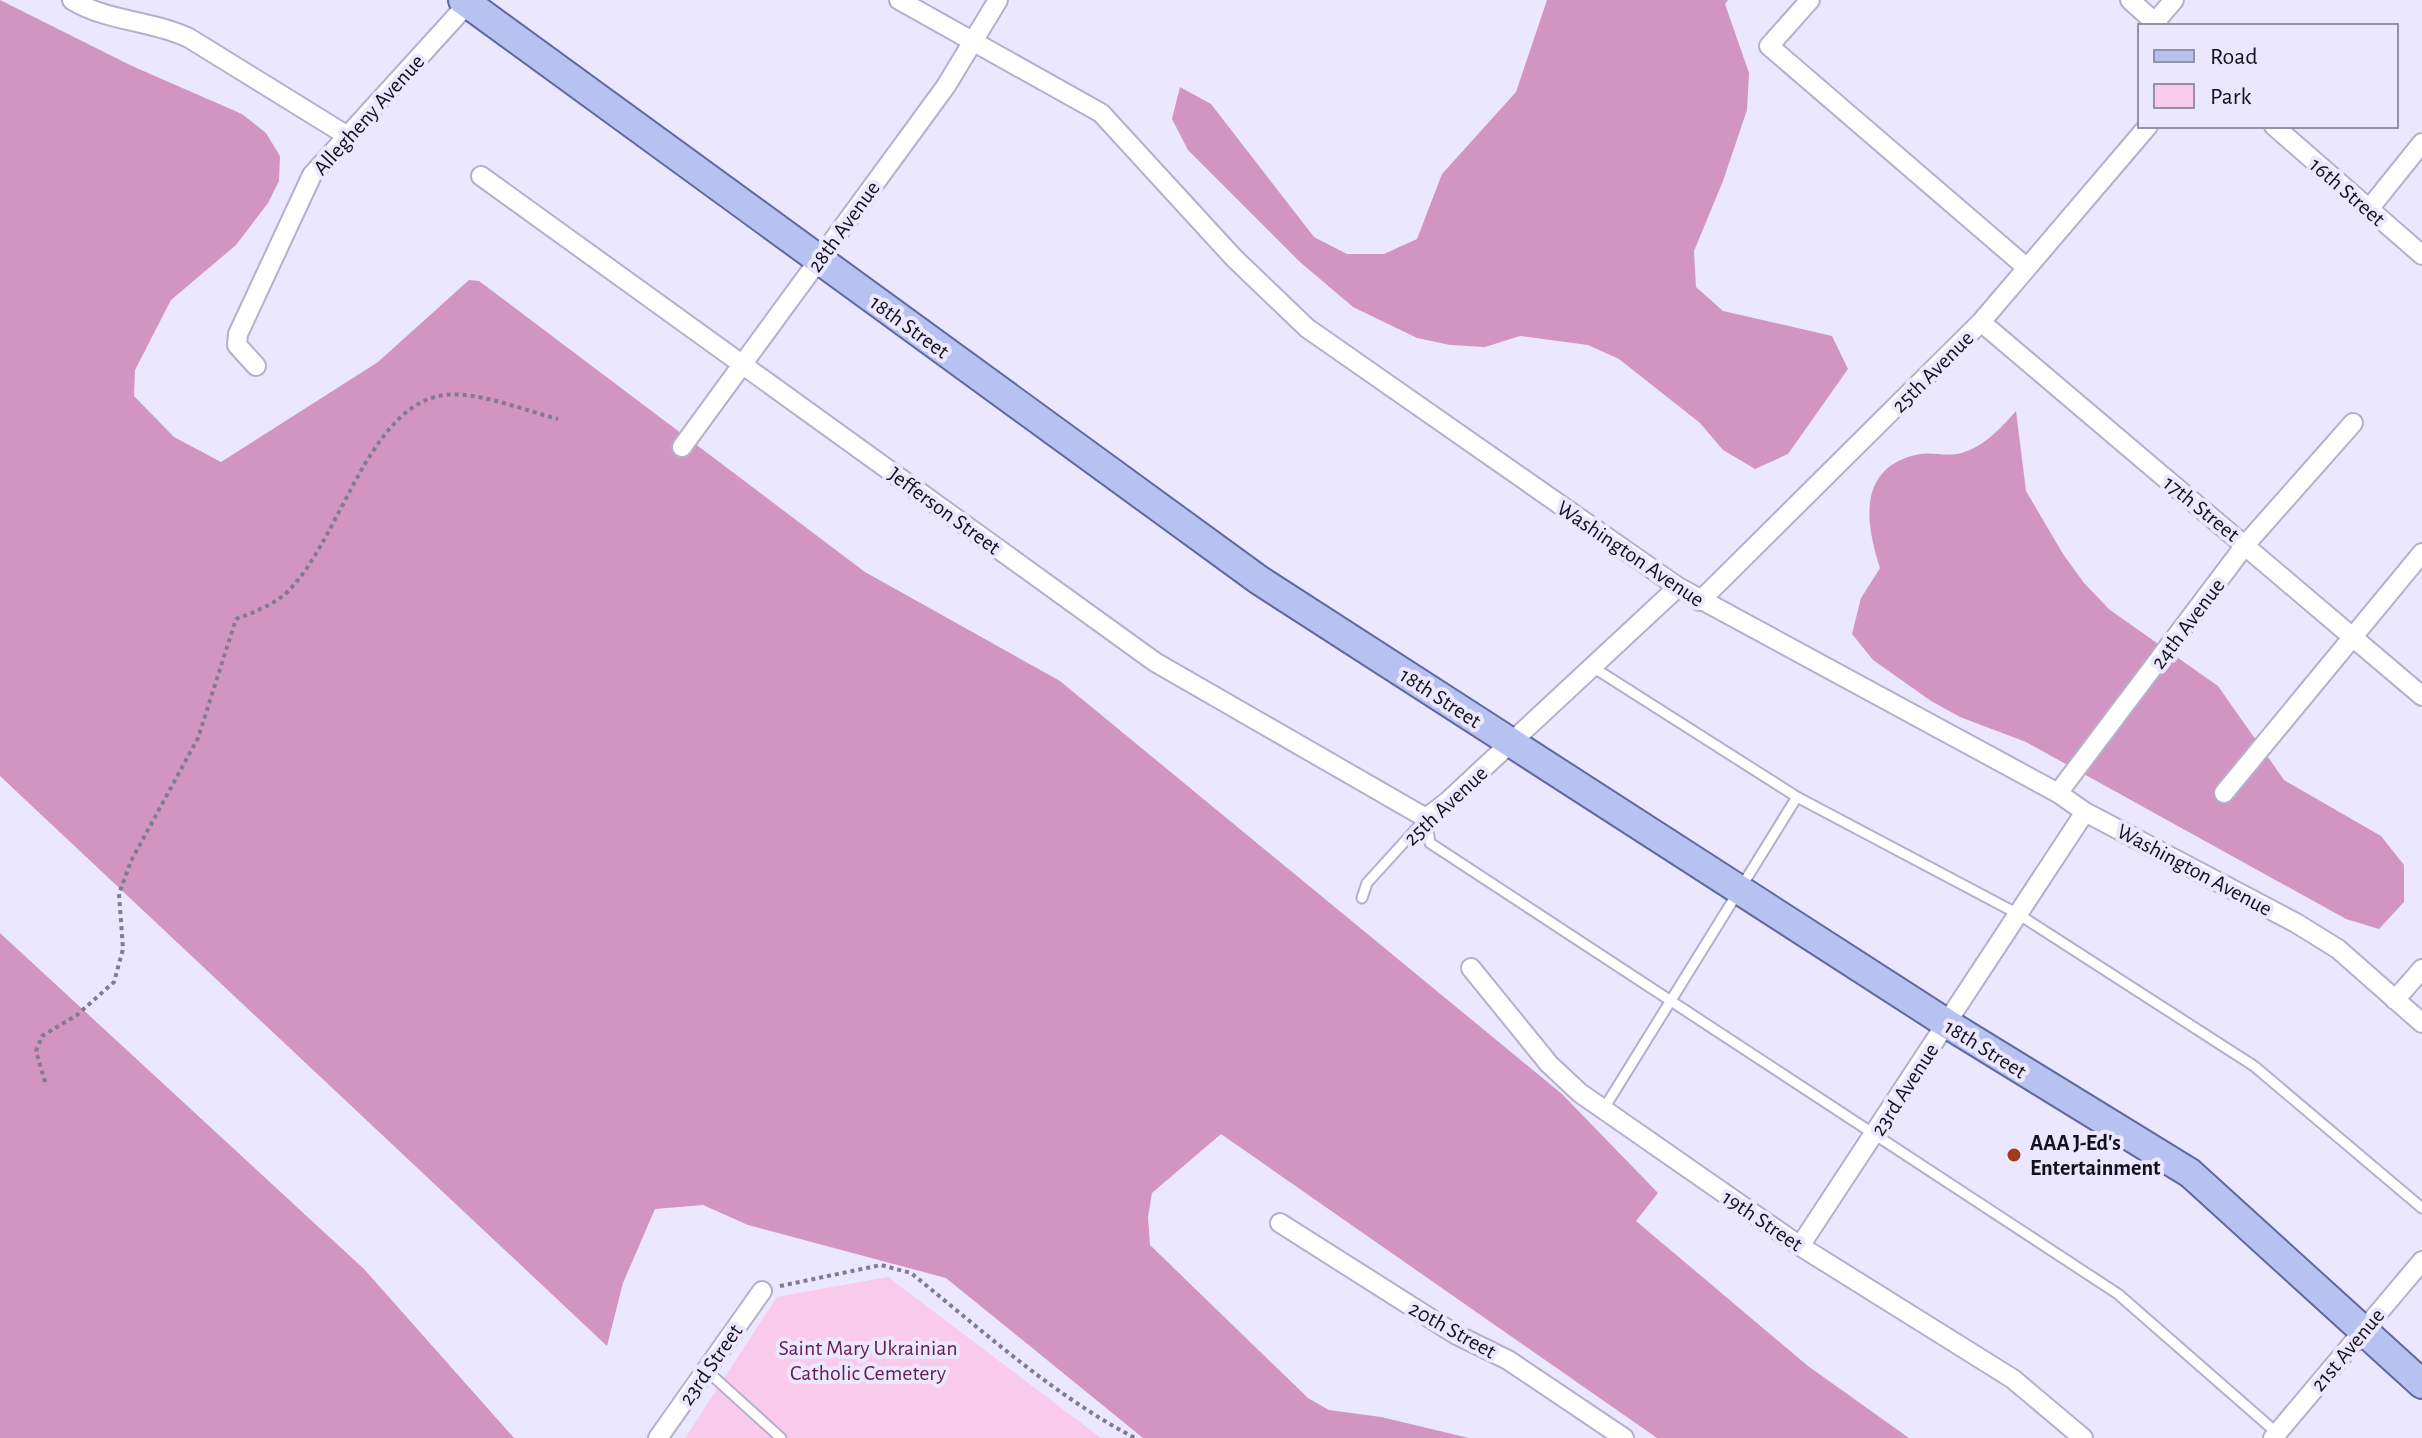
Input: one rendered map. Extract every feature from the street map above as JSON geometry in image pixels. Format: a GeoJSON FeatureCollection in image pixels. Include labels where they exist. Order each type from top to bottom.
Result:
{"type":"FeatureCollection","features":[{"type":"Feature","properties":{"kind":"main road","name":"18th Street"},"geometry":{"type":"LineString","coordinates":[[467,1],[1259,580],[1946,1023],[2190,1173],[2361,1332],[2422,1384]]}},
{"type":"Feature","properties":{"kind":"street"},"geometry":{"type":"LineString","coordinates":[[72,0],[99,14],[165,27],[189,38],[346,135]]}},
{"type":"Feature","properties":{"kind":"street","name":"Washington Avenue"},"geometry":{"type":"LineString","coordinates":[[899,0],[1101,113],[1234,258],[1307,328],[1678,587],[2058,793],[2085,812],[2296,923],[2338,949],[2422,1023]]}},
{"type":"Feature","properties":{"kind":"street","name":"28th Avenue"},"geometry":{"type":"LineString","coordinates":[[682,447],[946,86],[998,0]]}},
{"type":"Feature","properties":{"kind":"street"},"geometry":{"type":"LineString","coordinates":[[1810,0],[1769,46],[2026,267]]}},
{"type":"Feature","properties":{"kind":"street"},"geometry":{"type":"LineString","coordinates":[[2130,0],[2157,24],[2174,0]]}},
{"type":"Feature","properties":{"kind":"street","name":"Allegheny Avenue"},"geometry":{"type":"LineString","coordinates":[[256,366],[237,345],[238,334],[312,175],[467,1]]}},
{"type":"Feature","properties":{"kind":"street","name":"25th Avenue"},"geometry":{"type":"LineString","coordinates":[[1700,601],[1981,322],[2146,128]]}},
{"type":"Feature","properties":{"kind":"street","name":"16th Street"},"geometry":{"type":"LineString","coordinates":[[2276,128],[2422,255]]}},
{"type":"Feature","properties":{"kind":"street"},"geometry":{"type":"LineString","coordinates":[[2369,209],[2422,143]]}},
{"type":"Feature","properties":{"kind":"street","name":"Jefferson Street"},"geometry":{"type":"LineString","coordinates":[[481,176],[1155,662],[1426,818]]}},
{"type":"Feature","properties":{"kind":"street","name":"17th Street"},"geometry":{"type":"LineString","coordinates":[[1981,322],[2422,696]]}},
{"type":"Feature","properties":{"kind":"street","name":"24th Avenue"},"geometry":{"type":"LineString","coordinates":[[2058,793],[2246,544],[2353,423]]}},
{"type":"Feature","properties":{"kind":"street"},"geometry":{"type":"LineString","coordinates":[[2224,793],[2422,553]]}},
{"type":"Feature","properties":{"kind":"street","name":"25th Avenue"},"geometry":{"type":"LineString","coordinates":[[1426,818],[1512,743],[1678,587]]}},
{"type":"Feature","properties":{"kind":"street","name":"23rd Avenue"},"geometry":{"type":"LineString","coordinates":[[1800,1246],[2085,812]]}},
{"type":"Feature","properties":{"kind":"street","name":"19th Street"},"geometry":{"type":"LineString","coordinates":[[1471,968],[1549,1064],[1603,1110],[1800,1246],[2013,1379],[2083,1438]]}},
{"type":"Feature","properties":{"kind":"street"},"geometry":{"type":"LineString","coordinates":[[2395,1000],[2422,969]]}},
{"type":"Feature","properties":{"kind":"street","name":"20th Street"},"geometry":{"type":"LineString","coordinates":[[1280,1223],[1455,1334],[1508,1360],[1624,1438]]}},
{"type":"Feature","properties":{"kind":"street","name":"21st Avenue"},"geometry":{"type":"LineString","coordinates":[[2278,1436],[2422,1261]]}},
{"type":"Feature","properties":{"kind":"street","name":"23rd Street"},"geometry":{"type":"LineString","coordinates":[[658,1438],[762,1291]]}},
{"type":"Feature","properties":{"kind":"lane"},"geometry":{"type":"LineString","coordinates":[[1591,666],[1797,797],[2018,914],[2254,1066],[2422,1208]]}},
{"type":"Feature","properties":{"kind":"lane"},"geometry":{"type":"LineString","coordinates":[[1603,1110],[1797,797]]}},
{"type":"Feature","properties":{"kind":"lane","name":"25th Avenue"},"geometry":{"type":"LineString","coordinates":[[1362,898],[1367,883],[1426,818]]}},
{"type":"Feature","properties":{"kind":"lane"},"geometry":{"type":"LineString","coordinates":[[1426,818],[1430,843],[2118,1294],[2278,1436]]}},
{"type":"Feature","properties":{"kind":"lane"},"geometry":{"type":"LineString","coordinates":[[706,1370],[781,1438]]}},
{"type":"Feature","properties":{"kind":"path"},"geometry":{"type":"LineString","coordinates":[[45,1082],[36,1051],[42,1036],[101,997],[114,982],[120,968],[123,927],[119,894],[131,861],[198,738],[236,619],[284,595],[302,574],[324,542],[368,457],[408,409],[433,397],[463,395],[558,419]]}},
{"type":"Feature","properties":{"kind":"path"},"geometry":{"type":"LineString","coordinates":[[762,1291],[881,1265],[911,1273],[1069,1400],[1100,1421],[1135,1438]]}},
{"type":"Feature","properties":{"kind":"green space","name":"Saint Mary Ukrainian Catholic Cemetery"},"geometry":{"type":"Polygon","coordinates":[[[888,1277],[1101,1438],[685,1438],[777,1297],[888,1277]]]}},
{"type":"Feature","properties":{"kind":"shaded area"},"geometry":{"type":"Polygon","coordinates":[[[0,0],[132,66],[242,114],[266,133],[280,156],[279,181],[268,203],[236,245],[171,300],[135,370],[134,396],[174,437],[221,462],[378,362],[469,280],[479,281],[865,572],[1060,681],[1562,1094],[1658,1193],[1636,1221],[1808,1366],[1909,1438],[1657,1438],[1221,1134],[1152,1193],[1148,1217],[1150,1245],[1308,1398],[1329,1410],[1381,1417],[1469,1438],[1143,1438],[946,1278],[748,1225],[703,1205],[655,1209],[623,1283],[607,1346],[0,776],[0,0]]]}},
{"type":"Feature","properties":{"kind":"shaded area"},"geometry":{"type":"Polygon","coordinates":[[[1547,0],[1728,0],[1725,4],[1749,73],[1747,110],[1723,181],[1694,251],[1696,287],[1723,311],[1832,336],[1848,369],[1788,454],[1755,469],[1723,450],[1700,423],[1619,359],[1588,345],[1520,336],[1485,347],[1450,345],[1417,338],[1353,307],[1300,262],[1188,150],[1172,119],[1180,87],[1211,104],[1314,237],[1347,254],[1384,254],[1417,239],[1442,174],[1516,92],[1547,0]]]}},
{"type":"Feature","properties":{"kind":"shaded area"},"geometry":{"type":"Polygon","coordinates":[[[2016,411],[2026,491],[2084,583],[2110,610],[2218,686],[2284,780],[2381,836],[2404,865],[2404,902],[2379,929],[2346,919],[2026,742],[1960,717],[1931,701],[1873,660],[1852,634],[1861,598],[1880,568],[1869,515],[1876,483],[1885,470],[1900,460],[1920,454],[1957,454],[1975,448],[2016,411]]]}},
{"type":"Feature","properties":{"kind":"shaded area"},"geometry":{"type":"Polygon","coordinates":[[[0,933],[364,1269],[514,1438],[0,1438],[0,933]]]}},
{"type":"Feature","properties":{"kind":"place","name":"AAA J-Ed's Entertainment"},"geometry":{"type":"Point","coordinates":[2014,1155]}}]}
